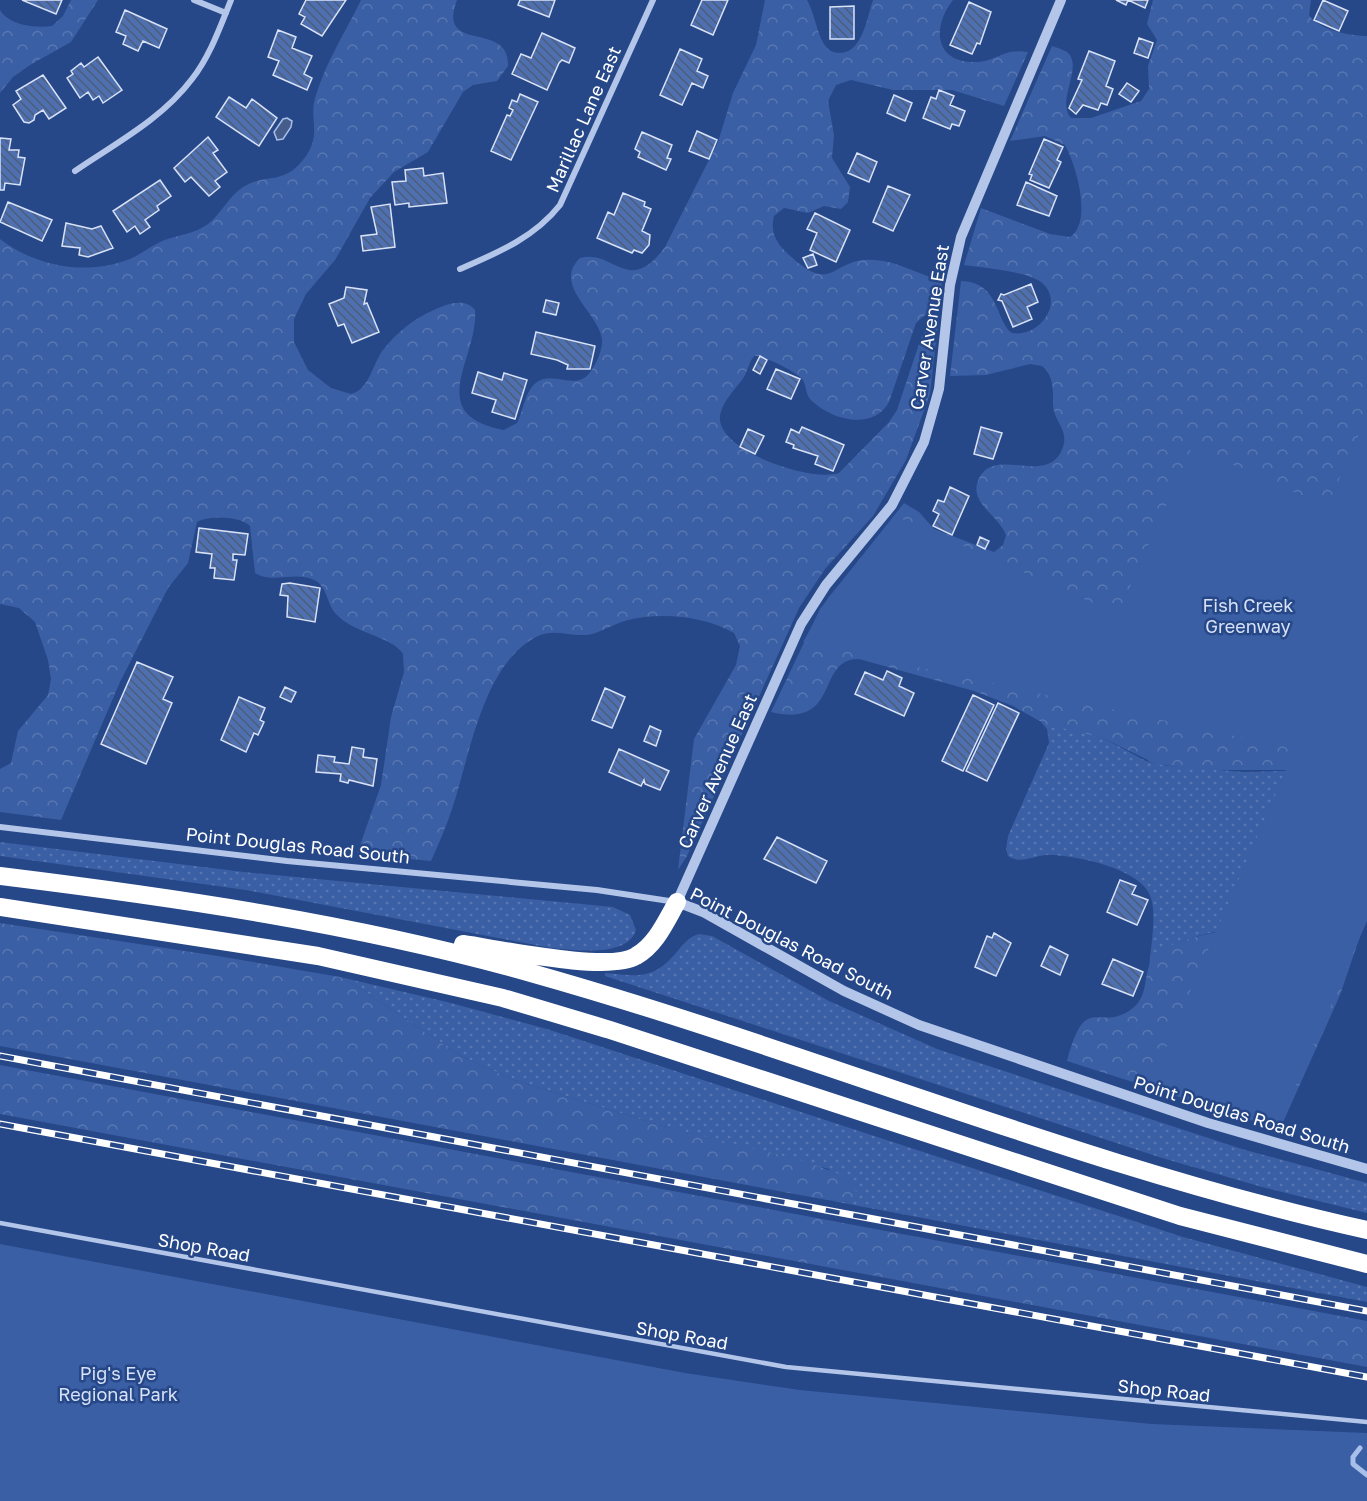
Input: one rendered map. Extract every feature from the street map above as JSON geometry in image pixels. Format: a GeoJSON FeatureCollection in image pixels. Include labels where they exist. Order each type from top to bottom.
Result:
{"type":"FeatureCollection","features":[{"type":"Feature","properties":{"kind":"highway"},"geometry":{"type":"LineString","coordinates":[[0,876],[224,907],[334,926],[549,957],[615,962],[632,959],[648,947],[677,902]]}},
{"type":"Feature","properties":{"kind":"highway"},"geometry":{"type":"LineString","coordinates":[[0,907],[318,956],[503,998],[607,1029],[1158,1209],[1269,1241],[1367,1264]]}},
{"type":"Feature","properties":{"kind":"highway"},"geometry":{"type":"LineString","coordinates":[[334,926],[476,958],[563,982],[1174,1180],[1367,1230]]}},
{"type":"Feature","properties":{"kind":"street"},"geometry":{"type":"LineString","coordinates":[[194,0],[226,14]]}},
{"type":"Feature","properties":{"kind":"street"},"geometry":{"type":"LineString","coordinates":[[75,171],[153,118],[176,98],[204,61],[231,0]]}},
{"type":"Feature","properties":{"kind":"street","name":"Marillac Lane East"},"geometry":{"type":"LineString","coordinates":[[460,269],[521,240],[546,221],[560,206],[653,0]]}},
{"type":"Feature","properties":{"kind":"street","name":"Carver Avenue East"},"geometry":{"type":"LineString","coordinates":[[677,902],[801,624],[826,585],[892,505],[924,442],[939,389],[950,285],[961,237],[1061,0]]}},
{"type":"Feature","properties":{"kind":"street","name":"Point Douglas Road South"},"geometry":{"type":"LineString","coordinates":[[0,827],[298,862],[635,894],[677,902],[703,912],[844,991],[929,1029],[1208,1123],[1367,1169]]}},
{"type":"Feature","properties":{"kind":"lane","name":"Shop Road"},"geometry":{"type":"LineString","coordinates":[[0,1223],[786,1367],[1367,1422]]}},
{"type":"Feature","properties":{"kind":"green space"},"geometry":{"type":"Polygon","coordinates":[[[71,0],[98,0],[71,42],[13,77],[0,93],[0,10],[16,23],[38,27],[52,26],[63,16],[71,0]]]}},
{"type":"Feature","properties":{"kind":"green space"},"geometry":{"type":"Polygon","coordinates":[[[361,0],[457,0],[453,17],[456,27],[464,33],[498,44],[506,52],[508,66],[497,81],[473,85],[463,92],[428,152],[394,172],[370,198],[335,260],[306,294],[294,319],[294,342],[308,370],[331,388],[351,394],[366,382],[383,350],[411,323],[446,305],[458,303],[469,305],[475,310],[474,328],[460,382],[460,398],[465,412],[479,423],[504,430],[517,423],[527,395],[537,382],[552,378],[574,381],[588,375],[594,366],[602,347],[601,333],[575,291],[571,280],[572,269],[580,258],[592,257],[621,268],[641,269],[665,247],[718,142],[733,93],[756,45],[765,0],[807,0],[824,44],[829,49],[840,53],[854,47],[859,40],[873,0],[953,0],[942,22],[941,42],[945,51],[952,57],[963,61],[977,62],[1006,53],[1028,52],[1004,106],[952,90],[893,90],[851,80],[836,85],[828,101],[834,135],[832,158],[850,187],[848,202],[841,209],[824,206],[808,213],[784,208],[774,216],[773,232],[777,241],[787,253],[815,273],[832,272],[860,260],[883,261],[900,266],[942,281],[939,310],[925,315],[916,323],[889,402],[873,417],[852,420],[820,408],[810,399],[800,377],[772,361],[754,356],[744,377],[722,408],[720,420],[725,432],[752,454],[770,462],[809,473],[826,475],[839,473],[889,422],[897,410],[921,338],[926,330],[938,323],[930,394],[906,460],[873,516],[825,569],[799,608],[687,856],[678,870],[694,739],[736,665],[740,646],[734,633],[696,619],[654,616],[628,620],[590,634],[551,633],[536,637],[518,650],[503,668],[491,689],[473,737],[451,813],[431,861],[357,854],[381,785],[391,717],[404,672],[403,654],[390,643],[344,621],[333,610],[322,586],[314,580],[299,577],[269,577],[255,573],[250,526],[239,520],[224,518],[209,518],[197,522],[188,563],[168,588],[120,682],[61,820],[0,812],[0,769],[11,763],[18,731],[48,695],[51,679],[48,660],[35,622],[19,608],[0,604],[0,239],[30,256],[62,266],[79,268],[113,264],[130,259],[162,241],[203,227],[213,220],[233,195],[243,187],[290,172],[298,166],[311,148],[314,133],[314,103],[320,83],[361,0]]]}},
{"type":"Feature","properties":{"kind":"green space"},"geometry":{"type":"Polygon","coordinates":[[[1153,0],[1311,0],[1309,15],[1320,25],[1352,35],[1367,36],[1367,776],[1314,770],[1200,770],[1156,764],[1103,738],[1045,724],[1013,706],[974,691],[859,659],[845,662],[837,669],[818,702],[809,711],[793,715],[771,712],[820,609],[904,503],[919,512],[934,529],[994,552],[1003,545],[1006,535],[978,496],[976,489],[978,481],[985,470],[1007,465],[1046,465],[1056,459],[1063,447],[1064,435],[1055,415],[1051,379],[1042,366],[1030,364],[986,375],[950,376],[961,281],[974,283],[990,295],[1002,320],[1012,333],[1031,330],[1040,324],[1050,308],[1051,299],[1048,290],[1034,278],[1004,270],[964,265],[981,208],[1050,234],[1070,237],[1077,230],[1081,207],[1080,193],[1074,166],[1065,145],[1045,136],[1010,141],[1052,46],[1068,53],[1072,61],[1073,68],[1066,103],[1071,118],[1091,118],[1141,101],[1149,89],[1148,66],[1157,40],[1147,24],[1153,0]]]}},
{"type":"Feature","properties":{"kind":"green space","name":"Fish Creek Greenway"},"geometry":{"type":"Polygon","coordinates":[[[1367,416],[1367,921],[1277,1129],[1149,1087],[1295,749],[803,642],[828,598],[895,516],[1118,614],[1192,447],[1327,507],[1367,416]]]}},
{"type":"Feature","properties":{"kind":"green space"},"geometry":{"type":"Polygon","coordinates":[[[1041,722],[1103,738],[1146,761],[1168,766],[1244,772],[1314,770],[1247,926],[1190,938],[1175,944],[1154,960],[1149,971],[1153,910],[1147,891],[1138,881],[1109,866],[1092,861],[1048,855],[1018,860],[1008,856],[1006,849],[1008,836],[1049,743],[1047,729],[1041,722]]]}},
{"type":"Feature","properties":{"kind":"green space"},"geometry":{"type":"Polygon","coordinates":[[[0,842],[244,872],[613,907],[630,915],[636,930],[631,939],[611,949],[585,951],[551,948],[246,890],[0,856],[0,842]]]}},
{"type":"Feature","properties":{"kind":"green space"},"geometry":{"type":"Polygon","coordinates":[[[1367,916],[1340,995],[1280,1129],[1067,1061],[1074,1039],[1087,1019],[1121,1015],[1139,1002],[1151,961],[1172,945],[1196,937],[1256,926],[1367,916]]]}},
{"type":"Feature","properties":{"kind":"green space"},"geometry":{"type":"Polygon","coordinates":[[[0,923],[340,977],[459,1055],[514,1080],[659,1125],[804,1161],[842,1175],[854,1184],[857,1196],[851,1202],[827,1200],[0,1046],[0,923]]]}},
{"type":"Feature","properties":{"kind":"green space"},"geometry":{"type":"Polygon","coordinates":[[[699,934],[712,936],[829,1001],[937,1049],[1242,1149],[1367,1183],[1367,1213],[1262,1187],[1162,1158],[605,976],[605,973],[639,975],[655,971],[663,966],[688,940],[699,934]]]}},
{"type":"Feature","properties":{"kind":"green space"},"geometry":{"type":"Polygon","coordinates":[[[340,977],[447,1002],[547,1029],[1183,1237],[1367,1287],[1367,1302],[827,1200],[851,1202],[829,1169],[659,1125],[514,1080],[459,1055],[340,977]]]}},
{"type":"Feature","properties":{"kind":"green space"},"geometry":{"type":"Polygon","coordinates":[[[0,1065],[1367,1321],[1367,1367],[0,1114],[0,1065]]]}},
{"type":"Feature","properties":{"kind":"green space","name":"Pig's Eye Regional Park"},"geometry":{"type":"Polygon","coordinates":[[[0,1244],[685,1373],[800,1390],[1152,1424],[1367,1433],[1367,1501],[0,1501],[0,1244]]]}},
{"type":"Feature","properties":{"kind":"shaded area"},"geometry":{"type":"Polygon","coordinates":[[[287,118],[292,121],[291,127],[283,139],[277,140],[274,132],[283,119],[287,118]]]}},
{"type":"Feature","properties":{"kind":"building"},"geometry":{"type":"Polygon","coordinates":[[[22,0],[62,0],[56,14],[22,0]]]}},
{"type":"Feature","properties":{"kind":"building"},"geometry":{"type":"Polygon","coordinates":[[[306,0],[346,0],[322,36],[301,24],[305,17],[299,14],[306,0]]]}},
{"type":"Feature","properties":{"kind":"building"},"geometry":{"type":"Polygon","coordinates":[[[520,0],[555,0],[549,17],[518,5],[520,0]]]}},
{"type":"Feature","properties":{"kind":"building"},"geometry":{"type":"Polygon","coordinates":[[[702,0],[728,0],[713,35],[691,25],[702,0]]]}},
{"type":"Feature","properties":{"kind":"building"},"geometry":{"type":"Polygon","coordinates":[[[1116,0],[1128,0],[1126,5],[1116,0]]]}},
{"type":"Feature","properties":{"kind":"building"},"geometry":{"type":"Polygon","coordinates":[[[1128,0],[1148,0],[1145,8],[1128,0]]]}},
{"type":"Feature","properties":{"kind":"building"},"geometry":{"type":"Polygon","coordinates":[[[1323,0],[1348,11],[1339,31],[1314,20],[1323,0]]]}},
{"type":"Feature","properties":{"kind":"building"},"geometry":{"type":"Polygon","coordinates":[[[969,2],[991,12],[980,44],[977,43],[972,54],[950,45],[969,2]]]}},
{"type":"Feature","properties":{"kind":"building"},"geometry":{"type":"Polygon","coordinates":[[[854,6],[854,39],[830,39],[830,7],[854,6]]]}},
{"type":"Feature","properties":{"kind":"building"},"geometry":{"type":"Polygon","coordinates":[[[125,10],[167,29],[159,48],[143,41],[138,51],[123,44],[126,36],[116,32],[125,10]]]}},
{"type":"Feature","properties":{"kind":"building"},"geometry":{"type":"Polygon","coordinates":[[[278,30],[296,37],[292,48],[312,56],[304,74],[312,78],[307,90],[273,75],[279,61],[268,57],[278,30]]]}},
{"type":"Feature","properties":{"kind":"building"},"geometry":{"type":"Polygon","coordinates":[[[542,33],[575,48],[569,63],[562,60],[559,63],[547,90],[512,74],[521,54],[531,58],[542,33]]]}},
{"type":"Feature","properties":{"kind":"building"},"geometry":{"type":"Polygon","coordinates":[[[1139,38],[1153,43],[1148,58],[1134,53],[1139,38]]]}},
{"type":"Feature","properties":{"kind":"building"},"geometry":{"type":"Polygon","coordinates":[[[680,49],[702,59],[697,71],[708,76],[703,88],[692,83],[682,105],[660,95],[680,49]]]}},
{"type":"Feature","properties":{"kind":"building"},"geometry":{"type":"Polygon","coordinates":[[[1089,51],[1115,61],[1106,86],[1113,89],[1107,105],[1101,103],[1098,110],[1083,105],[1076,114],[1069,108],[1082,80],[1078,79],[1089,51]]]}},
{"type":"Feature","properties":{"kind":"building"},"geometry":{"type":"Polygon","coordinates":[[[98,57],[122,90],[103,103],[99,96],[93,100],[88,92],[80,98],[67,78],[73,74],[71,71],[81,63],[84,67],[98,57]]]}},
{"type":"Feature","properties":{"kind":"building"},"geometry":{"type":"Polygon","coordinates":[[[43,75],[66,108],[49,119],[43,110],[35,115],[34,120],[29,123],[24,122],[13,105],[21,99],[16,91],[43,75]]]}},
{"type":"Feature","properties":{"kind":"building"},"geometry":{"type":"Polygon","coordinates":[[[1127,83],[1139,91],[1131,102],[1119,94],[1127,83]]]}},
{"type":"Feature","properties":{"kind":"building"},"geometry":{"type":"Polygon","coordinates":[[[939,90],[954,96],[950,105],[965,111],[959,126],[952,124],[950,129],[923,118],[931,97],[936,99],[939,90]]]}},
{"type":"Feature","properties":{"kind":"building"},"geometry":{"type":"Polygon","coordinates":[[[520,94],[538,102],[511,160],[491,151],[507,115],[510,116],[513,110],[509,108],[512,100],[517,102],[520,94]]]}},
{"type":"Feature","properties":{"kind":"building"},"geometry":{"type":"Polygon","coordinates":[[[894,95],[912,103],[905,121],[887,113],[894,95]]]}},
{"type":"Feature","properties":{"kind":"building"},"geometry":{"type":"Polygon","coordinates":[[[229,97],[246,108],[252,99],[277,118],[259,146],[216,117],[229,97]]]}},
{"type":"Feature","properties":{"kind":"building"},"geometry":{"type":"Polygon","coordinates":[[[697,131],[717,140],[709,159],[689,151],[697,131]]]}},
{"type":"Feature","properties":{"kind":"building"},"geometry":{"type":"Polygon","coordinates":[[[642,132],[672,145],[667,158],[671,159],[666,170],[638,157],[640,152],[635,149],[642,132]]]}},
{"type":"Feature","properties":{"kind":"building"},"geometry":{"type":"Polygon","coordinates":[[[208,137],[218,150],[213,153],[227,172],[215,181],[220,187],[209,196],[191,177],[185,182],[174,168],[208,137]]]}},
{"type":"Feature","properties":{"kind":"building"},"geometry":{"type":"Polygon","coordinates":[[[0,138],[11,139],[9,150],[19,150],[18,157],[25,158],[20,185],[5,183],[4,190],[0,190],[0,138]]]}},
{"type":"Feature","properties":{"kind":"building"},"geometry":{"type":"Polygon","coordinates":[[[1044,139],[1063,147],[1057,160],[1061,162],[1049,188],[1030,180],[1032,175],[1029,174],[1044,139]]]}},
{"type":"Feature","properties":{"kind":"building"},"geometry":{"type":"Polygon","coordinates":[[[857,153],[877,162],[869,182],[848,173],[857,153]]]}},
{"type":"Feature","properties":{"kind":"building"},"geometry":{"type":"Polygon","coordinates":[[[423,168],[424,176],[443,173],[447,203],[409,207],[409,203],[395,205],[392,182],[406,181],[405,170],[423,168]]]}},
{"type":"Feature","properties":{"kind":"building"},"geometry":{"type":"Polygon","coordinates":[[[160,180],[171,196],[157,206],[159,210],[145,220],[150,227],[140,234],[135,226],[127,232],[113,211],[160,180]]]}},
{"type":"Feature","properties":{"kind":"building"},"geometry":{"type":"Polygon","coordinates":[[[1026,182],[1057,196],[1049,216],[1017,205],[1026,182]]]}},
{"type":"Feature","properties":{"kind":"building"},"geometry":{"type":"Polygon","coordinates":[[[888,186],[910,195],[893,231],[873,222],[888,186]]]}},
{"type":"Feature","properties":{"kind":"building"},"geometry":{"type":"Polygon","coordinates":[[[623,193],[645,202],[644,206],[651,209],[642,231],[650,235],[649,245],[642,253],[634,250],[632,253],[597,238],[608,212],[614,215],[623,193]]]}},
{"type":"Feature","properties":{"kind":"building"},"geometry":{"type":"Polygon","coordinates":[[[8,202],[52,220],[42,241],[0,222],[8,202]]]}},
{"type":"Feature","properties":{"kind":"building"},"geometry":{"type":"Polygon","coordinates":[[[390,204],[395,247],[363,251],[361,236],[377,234],[371,207],[390,204]]]}},
{"type":"Feature","properties":{"kind":"building"},"geometry":{"type":"Polygon","coordinates":[[[815,213],[850,230],[836,262],[810,250],[817,233],[807,229],[815,213]]]}},
{"type":"Feature","properties":{"kind":"building"},"geometry":{"type":"Polygon","coordinates":[[[66,223],[92,229],[101,226],[113,248],[88,257],[79,255],[80,248],[62,246],[66,223]]]}},
{"type":"Feature","properties":{"kind":"building"},"geometry":{"type":"Polygon","coordinates":[[[813,254],[817,265],[808,268],[803,258],[813,254]]]}},
{"type":"Feature","properties":{"kind":"building"},"geometry":{"type":"Polygon","coordinates":[[[1031,284],[1038,302],[1027,307],[1032,319],[1013,327],[1002,301],[998,300],[1001,294],[1004,295],[1031,284]]]}},
{"type":"Feature","properties":{"kind":"building"},"geometry":{"type":"Polygon","coordinates":[[[346,287],[367,290],[364,304],[367,303],[379,332],[352,343],[344,324],[338,326],[329,304],[344,298],[346,287]]]}},
{"type":"Feature","properties":{"kind":"building"},"geometry":{"type":"Polygon","coordinates":[[[546,300],[559,303],[556,315],[543,312],[546,300]]]}},
{"type":"Feature","properties":{"kind":"building"},"geometry":{"type":"Polygon","coordinates":[[[536,332],[595,346],[590,369],[567,369],[568,365],[557,360],[531,354],[536,332]]]}},
{"type":"Feature","properties":{"kind":"building"},"geometry":{"type":"Polygon","coordinates":[[[760,356],[767,360],[760,374],[753,370],[760,356]]]}},
{"type":"Feature","properties":{"kind":"building"},"geometry":{"type":"Polygon","coordinates":[[[776,369],[800,379],[791,399],[767,389],[776,369]]]}},
{"type":"Feature","properties":{"kind":"building"},"geometry":{"type":"Polygon","coordinates":[[[478,372],[502,380],[504,373],[527,380],[515,419],[492,412],[496,400],[472,393],[478,372]]]}},
{"type":"Feature","properties":{"kind":"building"},"geometry":{"type":"Polygon","coordinates":[[[802,427],[844,445],[833,471],[815,464],[818,456],[793,448],[794,445],[786,442],[791,429],[799,433],[802,427]]]}},
{"type":"Feature","properties":{"kind":"building"},"geometry":{"type":"Polygon","coordinates":[[[981,427],[1002,433],[993,459],[974,454],[981,427]]]}},
{"type":"Feature","properties":{"kind":"building"},"geometry":{"type":"Polygon","coordinates":[[[748,429],[764,436],[755,454],[740,447],[748,429]]]}},
{"type":"Feature","properties":{"kind":"building"},"geometry":{"type":"Polygon","coordinates":[[[950,487],[969,496],[952,535],[933,526],[939,514],[933,511],[938,500],[944,502],[950,487]]]}},
{"type":"Feature","properties":{"kind":"building"},"geometry":{"type":"Polygon","coordinates":[[[199,528],[248,534],[245,555],[233,554],[233,560],[237,560],[234,580],[214,578],[215,568],[210,568],[212,554],[196,552],[199,528]]]}},
{"type":"Feature","properties":{"kind":"building"},"geometry":{"type":"Polygon","coordinates":[[[980,537],[989,541],[985,549],[977,545],[980,537]]]}},
{"type":"Feature","properties":{"kind":"building"},"geometry":{"type":"Polygon","coordinates":[[[290,583],[320,588],[315,622],[287,617],[288,596],[280,595],[282,584],[290,583]]]}},
{"type":"Feature","properties":{"kind":"building"},"geometry":{"type":"Polygon","coordinates":[[[137,662],[173,677],[163,699],[172,703],[146,764],[101,744],[137,662]]]}},
{"type":"Feature","properties":{"kind":"building"},"geometry":{"type":"Polygon","coordinates":[[[887,671],[902,678],[899,686],[914,693],[904,716],[855,694],[865,672],[883,680],[887,671]]]}},
{"type":"Feature","properties":{"kind":"building"},"geometry":{"type":"Polygon","coordinates":[[[285,687],[296,692],[291,702],[280,697],[285,687]]]}},
{"type":"Feature","properties":{"kind":"building"},"geometry":{"type":"Polygon","coordinates":[[[605,688],[625,697],[612,728],[592,720],[605,688]]]}},
{"type":"Feature","properties":{"kind":"building"},"geometry":{"type":"Polygon","coordinates":[[[973,695],[994,705],[963,771],[942,761],[973,695]]]}},
{"type":"Feature","properties":{"kind":"building"},"geometry":{"type":"Polygon","coordinates":[[[239,697],[265,708],[260,720],[264,722],[258,735],[254,733],[246,752],[221,740],[239,697]]]}},
{"type":"Feature","properties":{"kind":"building"},"geometry":{"type":"Polygon","coordinates":[[[998,703],[1019,713],[987,781],[966,771],[998,703]]]}},
{"type":"Feature","properties":{"kind":"building"},"geometry":{"type":"Polygon","coordinates":[[[650,726],[661,731],[656,746],[644,741],[650,726]]]}},
{"type":"Feature","properties":{"kind":"building"},"geometry":{"type":"Polygon","coordinates":[[[352,747],[364,749],[363,757],[377,759],[373,786],[349,780],[348,783],[340,781],[341,774],[316,772],[318,755],[335,757],[334,762],[349,764],[352,747]]]}},
{"type":"Feature","properties":{"kind":"building"},"geometry":{"type":"Polygon","coordinates":[[[619,749],[669,771],[660,790],[645,784],[644,780],[641,786],[609,772],[619,749]]]}},
{"type":"Feature","properties":{"kind":"building"},"geometry":{"type":"Polygon","coordinates":[[[777,837],[827,861],[816,883],[764,859],[777,837]]]}},
{"type":"Feature","properties":{"kind":"building"},"geometry":{"type":"Polygon","coordinates":[[[1120,880],[1136,886],[1132,894],[1148,900],[1137,925],[1107,912],[1120,880]]]}},
{"type":"Feature","properties":{"kind":"building"},"geometry":{"type":"Polygon","coordinates":[[[994,933],[1011,943],[996,976],[975,967],[987,936],[992,938],[994,933]]]}},
{"type":"Feature","properties":{"kind":"building"},"geometry":{"type":"Polygon","coordinates":[[[1050,946],[1068,955],[1060,975],[1041,966],[1050,946]]]}},
{"type":"Feature","properties":{"kind":"building"},"geometry":{"type":"Polygon","coordinates":[[[1113,959],[1143,972],[1133,996],[1102,984],[1113,959]]]}},
{"type":"Feature","properties":{"kind":"waterway"},"geometry":{"type":"LineString","coordinates":[[1360,1448],[1353,1457],[1353,1464],[1367,1475]]}},
{"type":"Feature","properties":{"kind":"railway"},"geometry":{"type":"LineString","coordinates":[[0,1056],[1367,1311]]}},
{"type":"Feature","properties":{"kind":"railway"},"geometry":{"type":"LineString","coordinates":[[0,1124],[1367,1377]]}}]}
